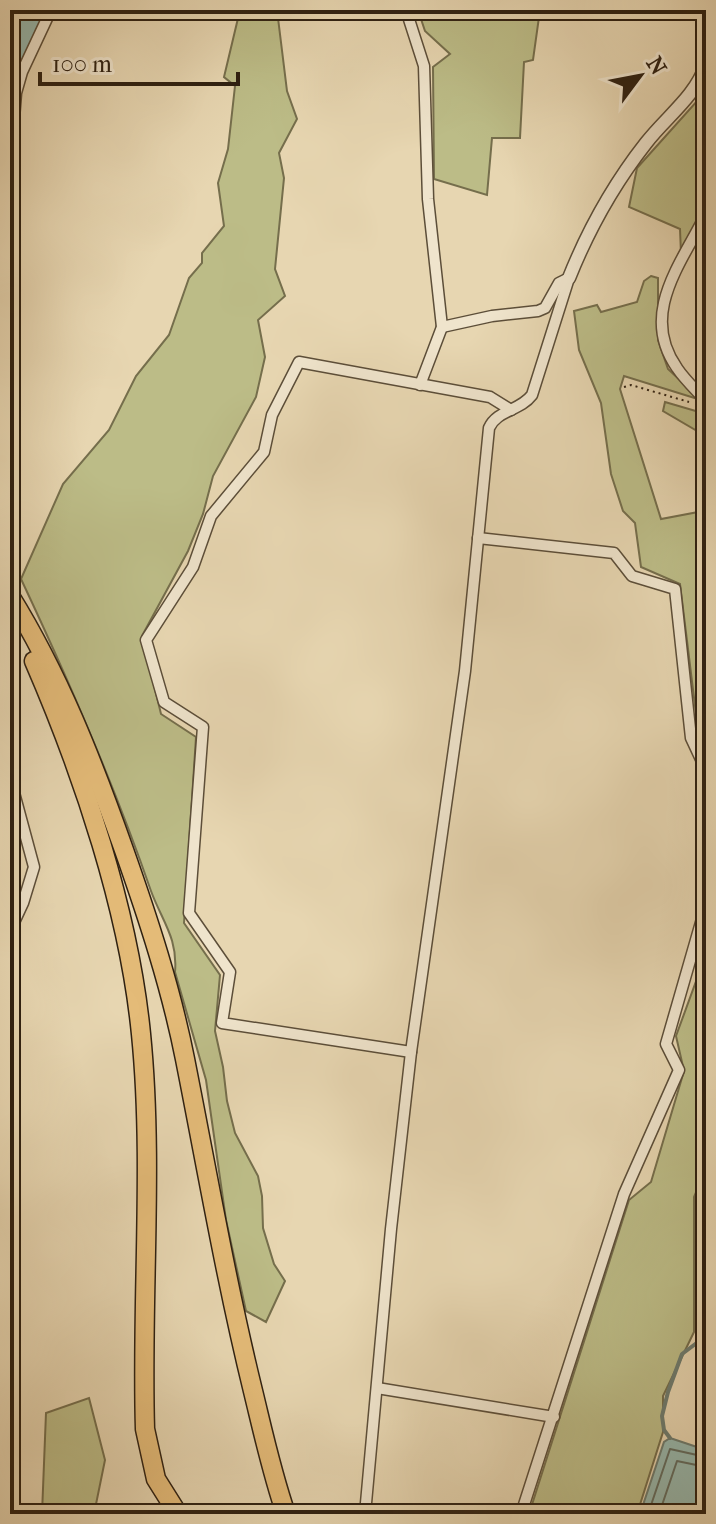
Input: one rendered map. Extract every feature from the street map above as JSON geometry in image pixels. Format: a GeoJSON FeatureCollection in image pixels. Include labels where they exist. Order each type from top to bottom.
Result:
{"type":"FeatureCollection","features":[{"type":"Feature","properties":{"kind":"highway"},"geometry":{"type":"LineString","coordinates":[[10,596],[50,668],[81,737],[136,882],[165,976],[185,1056],[237,1329],[286,1514]]}},
{"type":"Feature","properties":{"kind":"highway"},"geometry":{"type":"LineString","coordinates":[[10,607],[51,700],[83,793],[118,908],[132,971],[141,1033],[145,1103],[145,1429],[156,1479],[178,1514]]}},
{"type":"Feature","properties":{"kind":"street"},"geometry":{"type":"LineString","coordinates":[[10,23],[17,10]]}},
{"type":"Feature","properties":{"kind":"street"},"geometry":{"type":"LineString","coordinates":[[10,169],[16,93],[22,72],[51,10]]}},
{"type":"Feature","properties":{"kind":"street"},"geometry":{"type":"LineString","coordinates":[[406,10],[424,66],[428,199],[442,327],[420,385]]}},
{"type":"Feature","properties":{"kind":"street"},"geometry":{"type":"LineString","coordinates":[[365,1514],[411,1052],[465,671],[489,428],[493,420],[522,405],[532,395],[569,278],[607,197],[649,139],[693,90],[706,65]]}},
{"type":"Feature","properties":{"kind":"street"},"geometry":{"type":"LineString","coordinates":[[706,214],[663,299],[660,315],[661,328],[676,367],[706,401]]}},
{"type":"Feature","properties":{"kind":"street"},"geometry":{"type":"LineString","coordinates":[[442,327],[492,316],[538,311],[545,308],[559,283],[569,278]]}},
{"type":"Feature","properties":{"kind":"street"},"geometry":{"type":"LineString","coordinates":[[411,1052],[222,1023],[230,972],[189,913],[203,727],[164,702],[146,640],[193,567],[211,516],[264,452],[272,415],[299,362],[490,397],[511,410]]}},
{"type":"Feature","properties":{"kind":"street"},"geometry":{"type":"LineString","coordinates":[[478,538],[614,553],[632,576],[675,589],[691,738],[706,770]]}},
{"type":"Feature","properties":{"kind":"street"},"geometry":{"type":"LineString","coordinates":[[10,778],[34,867],[10,931]]}},
{"type":"Feature","properties":{"kind":"street"},"geometry":{"type":"LineString","coordinates":[[521,1514],[624,1194],[679,1070],[666,1044],[706,905]]}},
{"type":"Feature","properties":{"kind":"street"},"geometry":{"type":"LineString","coordinates":[[377,1388],[554,1417]]}},
{"type":"Feature","properties":{"kind":"path"},"geometry":{"type":"LineString","coordinates":[[624,387],[631,385],[691,402]]}},
{"type":"Feature","properties":{"kind":"green space"},"geometry":{"type":"Polygon","coordinates":[[[237,10],[277,10],[287,91],[297,119],[279,153],[284,178],[275,269],[285,296],[258,320],[265,357],[256,397],[213,476],[203,514],[188,551],[142,636],[161,714],[196,737],[184,923],[220,975],[215,1031],[227,1101],[235,1133],[258,1176],[263,1228],[274,1264],[285,1281],[266,1322],[246,1311],[226,1220],[206,1080],[175,972],[172,939],[90,733],[21,579],[63,484],[109,430],[136,376],[169,335],[189,278],[202,263],[202,253],[224,226],[218,183],[228,149],[235,86],[224,77],[239,14],[237,10]]]}},
{"type":"Feature","properties":{"kind":"green space"},"geometry":{"type":"Polygon","coordinates":[[[418,10],[540,10],[533,60],[524,62],[520,138],[492,138],[487,195],[434,179],[433,67],[450,54],[425,31],[418,10]]]}},
{"type":"Feature","properties":{"kind":"green space"},"geometry":{"type":"Polygon","coordinates":[[[706,91],[706,210],[681,254],[680,229],[629,207],[637,168],[706,91]]]}},
{"type":"Feature","properties":{"kind":"green space"},"geometry":{"type":"Polygon","coordinates":[[[651,276],[658,278],[658,340],[668,369],[701,400],[624,376],[620,389],[661,519],[698,512],[706,506],[706,750],[698,730],[680,584],[641,567],[635,523],[623,511],[611,474],[601,403],[579,350],[574,311],[597,305],[601,312],[637,302],[644,281],[651,276]]]}},
{"type":"Feature","properties":{"kind":"green space"},"geometry":{"type":"Polygon","coordinates":[[[665,402],[706,414],[706,442],[697,431],[663,411],[665,402]]]}},
{"type":"Feature","properties":{"kind":"green space"},"geometry":{"type":"Polygon","coordinates":[[[706,954],[706,1169],[694,1197],[694,1332],[663,1396],[663,1432],[637,1514],[529,1514],[629,1200],[651,1182],[684,1071],[676,1036],[706,954]]]}},
{"type":"Feature","properties":{"kind":"green space"},"geometry":{"type":"Polygon","coordinates":[[[89,1398],[105,1460],[94,1514],[42,1514],[46,1413],[89,1398]]]}},
{"type":"Feature","properties":{"kind":"water"},"geometry":{"type":"Polygon","coordinates":[[[670,1438],[706,1450],[706,1514],[640,1514],[664,1442],[670,1438]]]}},
{"type":"Feature","properties":{"kind":"waterway"},"geometry":{"type":"LineString","coordinates":[[10,56],[32,10]]}},
{"type":"Feature","properties":{"kind":"waterway"},"geometry":{"type":"LineString","coordinates":[[670,1438],[664,1430],[662,1416],[668,1392],[682,1354],[702,1339],[706,1319]]}}]}
